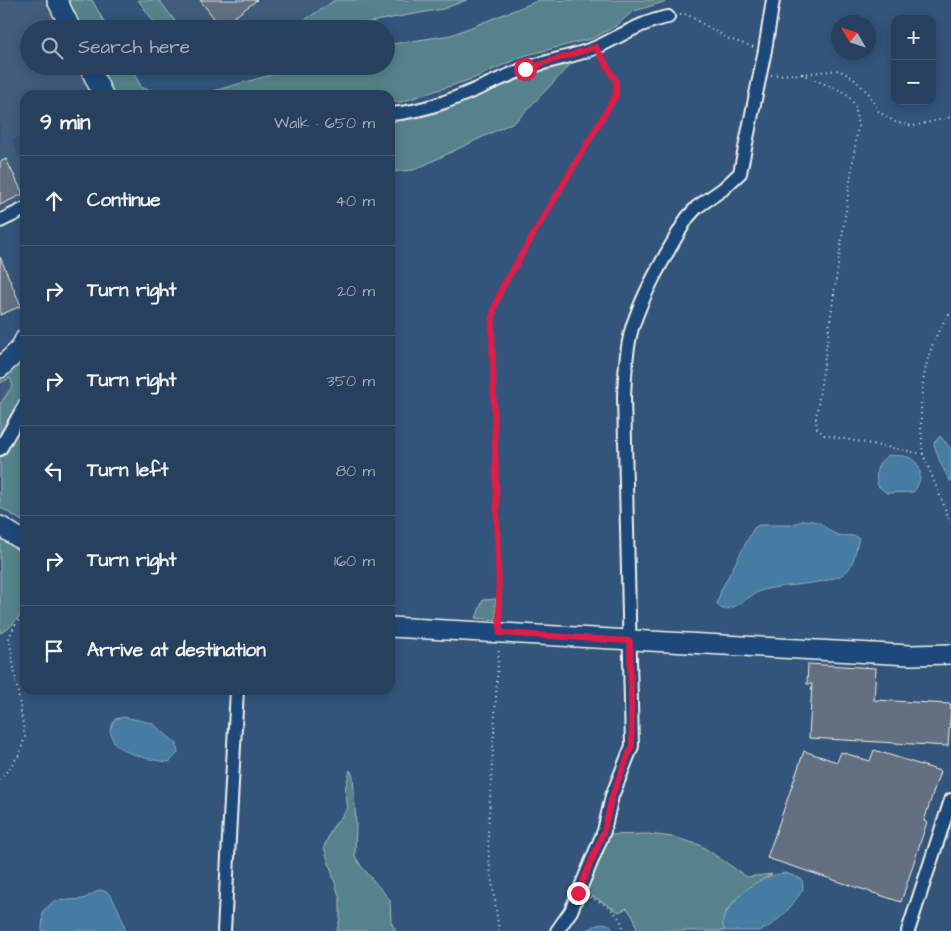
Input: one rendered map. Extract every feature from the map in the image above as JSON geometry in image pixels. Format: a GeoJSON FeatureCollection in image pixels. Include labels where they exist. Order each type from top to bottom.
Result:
{"type":"FeatureCollection","features":[{"type":"Feature","properties":{"kind":"street"},"geometry":{"type":"LineString","coordinates":[[57,0],[67,20]]}},
{"type":"Feature","properties":{"kind":"street"},"geometry":{"type":"LineString","coordinates":[[557,931],[571,911],[604,831],[612,796],[632,746],[624,397],[626,362],[632,330],[643,299],[688,218],[697,207],[723,190],[740,173],[765,50],[773,0]]}},
{"type":"Feature","properties":{"kind":"street"},"geometry":{"type":"LineString","coordinates":[[395,114],[452,100],[525,69],[596,47],[650,20],[668,17]]}},
{"type":"Feature","properties":{"kind":"street"},"geometry":{"type":"LineString","coordinates":[[93,75],[101,90]]}},
{"type":"Feature","properties":{"kind":"street"},"geometry":{"type":"LineString","coordinates":[[0,221],[20,211]]}},
{"type":"Feature","properties":{"kind":"street"},"geometry":{"type":"LineString","coordinates":[[0,368],[20,349]]}},
{"type":"Feature","properties":{"kind":"street"},"geometry":{"type":"LineString","coordinates":[[0,449],[20,414]]}},
{"type":"Feature","properties":{"kind":"street"},"geometry":{"type":"LineString","coordinates":[[0,526],[20,539]]}},
{"type":"Feature","properties":{"kind":"street"},"geometry":{"type":"LineString","coordinates":[[395,627],[910,655],[951,654]]}},
{"type":"Feature","properties":{"kind":"street"},"geometry":{"type":"LineString","coordinates":[[224,931],[237,695]]}},
{"type":"Feature","properties":{"kind":"street"},"geometry":{"type":"LineString","coordinates":[[908,931],[951,800]]}},
{"type":"Feature","properties":{"kind":"path"},"geometry":{"type":"LineString","coordinates":[[668,17],[686,14],[729,39],[765,50]]}},
{"type":"Feature","properties":{"kind":"path"},"geometry":{"type":"LineString","coordinates":[[499,931],[489,860],[488,832],[500,633],[492,328],[494,309],[502,288],[616,95],[616,81],[596,47]]}},
{"type":"Feature","properties":{"kind":"path"},"geometry":{"type":"LineString","coordinates":[[760,76],[839,70],[853,78],[869,94],[879,112],[895,122],[913,126],[951,117]]}},
{"type":"Feature","properties":{"kind":"path"},"geometry":{"type":"LineString","coordinates":[[801,74],[846,93],[855,105],[858,126],[816,418],[817,428],[824,435],[923,454]]}},
{"type":"Feature","properties":{"kind":"path"},"geometry":{"type":"LineString","coordinates":[[951,311],[933,346],[923,379],[920,423],[923,454],[951,523]]}},
{"type":"Feature","properties":{"kind":"path"},"geometry":{"type":"LineString","coordinates":[[0,780],[19,755],[25,737],[9,637],[20,619]]}},
{"type":"Feature","properties":{"kind":"path"},"geometry":{"type":"LineString","coordinates":[[578,893],[612,910],[618,917],[624,931]]}},
{"type":"Feature","properties":{"kind":"shaded area"},"geometry":{"type":"Polygon","coordinates":[[[0,0],[51,0],[61,20],[20,20],[20,75],[87,75],[94,90],[20,90],[20,136],[12,140],[20,158],[20,206],[0,215],[0,0]]]}},
{"type":"Feature","properties":{"kind":"shaded area"},"geometry":{"type":"Polygon","coordinates":[[[159,0],[335,0],[305,20],[174,20],[159,0]]]}},
{"type":"Feature","properties":{"kind":"shaded area"},"geometry":{"type":"Polygon","coordinates":[[[10,378],[13,385],[0,404],[0,383],[10,378]]]}},
{"type":"Feature","properties":{"kind":"shaded area"},"geometry":{"type":"Polygon","coordinates":[[[940,436],[951,449],[951,482],[941,463],[934,443],[940,436]]]}},
{"type":"Feature","properties":{"kind":"shaded area"},"geometry":{"type":"Polygon","coordinates":[[[889,455],[908,457],[918,465],[920,479],[913,492],[887,493],[878,486],[877,468],[881,461],[889,455]]]}},
{"type":"Feature","properties":{"kind":"shaded area"},"geometry":{"type":"Polygon","coordinates":[[[805,520],[817,522],[838,535],[859,538],[853,561],[848,570],[838,577],[828,580],[763,590],[738,605],[722,609],[717,604],[721,590],[754,528],[759,525],[791,525],[805,520]]]}},
{"type":"Feature","properties":{"kind":"shaded area"},"geometry":{"type":"Polygon","coordinates":[[[124,717],[152,723],[177,744],[178,753],[169,762],[139,756],[118,746],[113,741],[110,730],[115,719],[124,717]]]}},
{"type":"Feature","properties":{"kind":"shaded area"},"geometry":{"type":"Polygon","coordinates":[[[785,873],[802,879],[803,889],[777,920],[764,929],[757,931],[725,931],[723,925],[724,917],[740,895],[760,880],[785,873]]]}},
{"type":"Feature","properties":{"kind":"shaded area"},"geometry":{"type":"Polygon","coordinates":[[[100,890],[110,895],[121,917],[125,931],[42,931],[43,911],[54,901],[83,899],[100,890]]]}},
{"type":"Feature","properties":{"kind":"shaded area"},"geometry":{"type":"Polygon","coordinates":[[[603,923],[610,925],[613,931],[583,931],[603,923]]]}},
{"type":"Feature","properties":{"kind":"green space"},"geometry":{"type":"Polygon","coordinates":[[[63,0],[92,0],[103,20],[73,20],[63,0]]]}},
{"type":"Feature","properties":{"kind":"green space"},"geometry":{"type":"Polygon","coordinates":[[[138,0],[159,0],[174,20],[152,20],[138,0]]]}},
{"type":"Feature","properties":{"kind":"green space"},"geometry":{"type":"Polygon","coordinates":[[[335,0],[467,0],[443,9],[381,20],[305,20],[335,0]]]}},
{"type":"Feature","properties":{"kind":"green space"},"geometry":{"type":"Polygon","coordinates":[[[540,0],[670,0],[632,12],[617,25],[594,38],[523,56],[472,79],[401,102],[395,103],[395,90],[217,90],[271,75],[395,75],[395,44],[451,35],[540,0]]]}},
{"type":"Feature","properties":{"kind":"green space"},"geometry":{"type":"Polygon","coordinates":[[[577,58],[516,121],[414,170],[395,172],[395,118],[454,104],[577,58]]]}},
{"type":"Feature","properties":{"kind":"green space"},"geometry":{"type":"Polygon","coordinates":[[[99,75],[135,75],[142,88],[150,90],[107,90],[99,75]]]}},
{"type":"Feature","properties":{"kind":"green space"},"geometry":{"type":"Polygon","coordinates":[[[20,356],[20,520],[0,507],[0,404],[13,385],[10,378],[0,383],[0,374],[20,356]]]}},
{"type":"Feature","properties":{"kind":"green space"},"geometry":{"type":"Polygon","coordinates":[[[0,534],[20,547],[20,616],[9,628],[0,633],[0,534]]]}},
{"type":"Feature","properties":{"kind":"green space"},"geometry":{"type":"Polygon","coordinates":[[[496,599],[496,620],[476,618],[483,600],[496,599]]]}},
{"type":"Feature","properties":{"kind":"green space"},"geometry":{"type":"Polygon","coordinates":[[[350,770],[353,776],[356,824],[355,856],[361,866],[390,900],[391,922],[396,931],[337,931],[340,918],[340,899],[324,847],[332,828],[348,808],[345,790],[350,770]]]}},
{"type":"Feature","properties":{"kind":"green space"},"geometry":{"type":"Polygon","coordinates":[[[648,834],[673,837],[700,845],[747,877],[772,874],[747,890],[731,905],[725,914],[723,923],[725,931],[638,931],[634,918],[627,908],[619,912],[584,891],[607,835],[648,834]]]}},
{"type":"Feature","properties":{"kind":"building"},"geometry":{"type":"Polygon","coordinates":[[[200,0],[257,0],[230,20],[216,20],[200,0]]]}},
{"type":"Feature","properties":{"kind":"building"},"geometry":{"type":"Polygon","coordinates":[[[6,159],[20,188],[20,195],[0,205],[0,162],[6,159]]]}},
{"type":"Feature","properties":{"kind":"building"},"geometry":{"type":"Polygon","coordinates":[[[0,257],[20,306],[0,315],[0,257]]]}},
{"type":"Feature","properties":{"kind":"building"},"geometry":{"type":"Polygon","coordinates":[[[808,664],[876,668],[874,700],[951,704],[948,746],[809,738],[812,684],[807,684],[808,664]]]}},
{"type":"Feature","properties":{"kind":"building"},"geometry":{"type":"Polygon","coordinates":[[[874,750],[940,771],[924,821],[927,822],[901,902],[767,858],[804,751],[837,762],[841,752],[870,761],[874,750]]]}},
{"type":"Feature","properties":{"kind":"route"},"geometry":{"type":"LineString","coordinates":[[525,69],[596,47],[616,81],[616,95],[502,288],[494,309],[492,328],[500,633],[630,641],[632,746],[612,796],[604,831],[578,893]]}}]}
